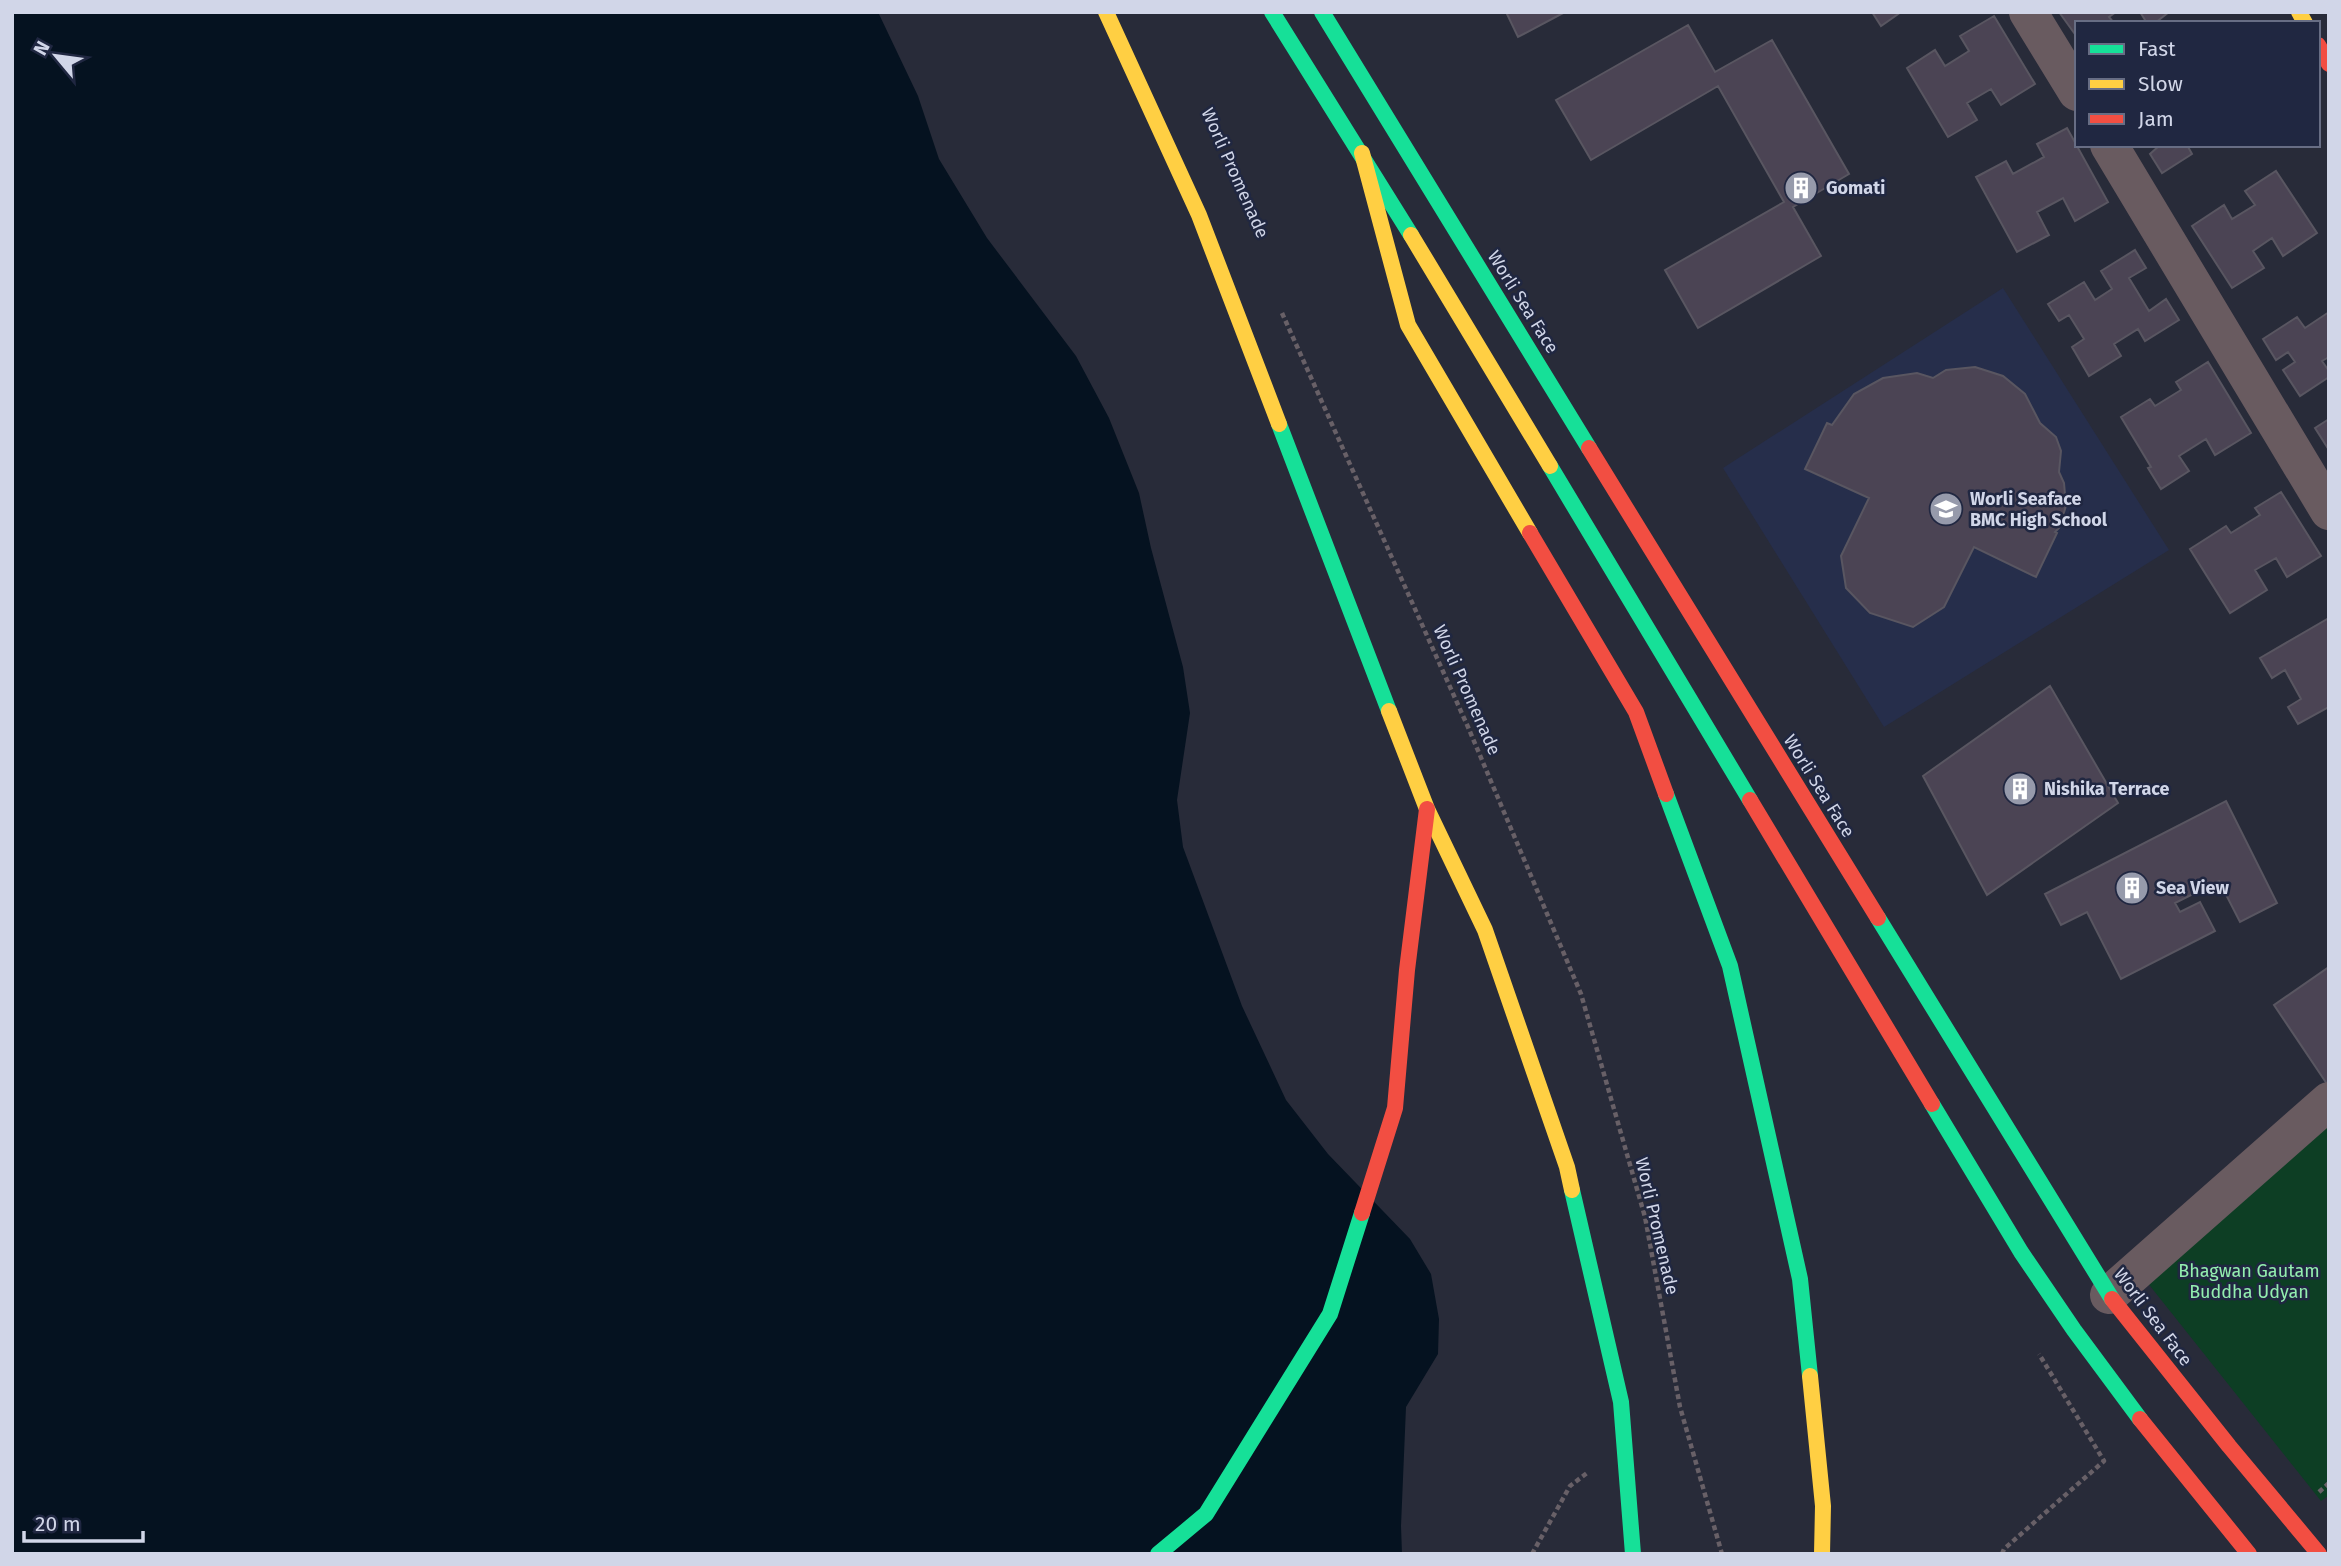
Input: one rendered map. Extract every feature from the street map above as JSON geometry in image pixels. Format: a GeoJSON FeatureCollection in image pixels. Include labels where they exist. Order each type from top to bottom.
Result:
{"type":"FeatureCollection","features":[{"type":"Feature","properties":{"kind":"main road"},"geometry":{"type":"LineString","coordinates":[[1106,12],[1199,215],[1427,809],[1485,930],[1567,1167],[1621,1402],[1633,1554]]}},
{"type":"Feature","properties":{"kind":"main road"},"geometry":{"type":"LineString","coordinates":[[1272,12],[1362,153],[2021,1252],[2069,1326],[2102,1370],[2187,1480],[2249,1554]]}},
{"type":"Feature","properties":{"kind":"main road","name":"Worli Sea Face"},"geometry":{"type":"LineString","coordinates":[[1322,12],[2109,1295],[2228,1446],[2319,1554]]}},
{"type":"Feature","properties":{"kind":"main road"},"geometry":{"type":"LineString","coordinates":[[2320,48],[2329,64]]}},
{"type":"Feature","properties":{"kind":"main road"},"geometry":{"type":"LineString","coordinates":[[1362,153],[1408,326],[1636,712],[1730,966],[1800,1279],[1823,1506],[1822,1554]]}},
{"type":"Feature","properties":{"kind":"main road"},"geometry":{"type":"LineString","coordinates":[[1158,1554],[1206,1514],[1330,1314],[1395,1108],[1407,970],[1427,809]]}},
{"type":"Feature","properties":{"kind":"street"},"geometry":{"type":"LineString","coordinates":[[2028,12],[2075,89]]}},
{"type":"Feature","properties":{"kind":"street"},"geometry":{"type":"LineString","coordinates":[[2110,147],[2329,511]]}},
{"type":"Feature","properties":{"kind":"street"},"geometry":{"type":"LineString","coordinates":[[2109,1295],[2329,1101]]}},
{"type":"Feature","properties":{"kind":"path","name":"Worli Promenade"},"geometry":{"type":"LineString","coordinates":[[1280,308],[1468,727],[1581,994],[1645,1217],[1680,1407],[1722,1554]]}},
{"type":"Feature","properties":{"kind":"path"},"geometry":{"type":"LineString","coordinates":[[2002,1554],[2004,1549],[2104,1461],[2039,1354]]}},
{"type":"Feature","properties":{"kind":"path"},"geometry":{"type":"LineString","coordinates":[[1532,1554],[1570,1486],[1587,1473]]}},
{"type":"Feature","properties":{"kind":"shaded area"},"geometry":{"type":"Polygon","coordinates":[[[12,12],[878,12],[918,96],[939,159],[987,238],[1076,356],[1109,418],[1139,493],[1183,667],[1190,713],[1177,800],[1183,847],[1242,1006],[1286,1100],[1328,1154],[1410,1239],[1431,1274],[1439,1319],[1438,1354],[1406,1407],[1402,1554],[12,1554],[12,12]]]}},
{"type":"Feature","properties":{"kind":"shaded area","name":"Worli Seaface BMC High School"},"geometry":{"type":"Polygon","coordinates":[[[2003,288],[2169,550],[1884,727],[1723,468],[2003,288]]]}},
{"type":"Feature","properties":{"kind":"green space","name":"Bhagwan Gautam Buddha Udyan"},"geometry":{"type":"Polygon","coordinates":[[[2329,1113],[2329,1495],[2321,1501],[2135,1267],[2329,1113]]]}},
{"type":"Feature","properties":{"kind":"building"},"geometry":{"type":"Polygon","coordinates":[[[1506,12],[1565,12],[1518,37],[1506,12]]]}},
{"type":"Feature","properties":{"kind":"building"},"geometry":{"type":"Polygon","coordinates":[[[1872,12],[1901,12],[1881,26],[1872,12]]]}},
{"type":"Feature","properties":{"kind":"building"},"geometry":{"type":"Polygon","coordinates":[[[2059,12],[2116,12],[2109,17],[2112,21],[2075,21],[2075,34],[2059,12]]]}},
{"type":"Feature","properties":{"kind":"building"},"geometry":{"type":"Polygon","coordinates":[[[2140,12],[2169,12],[2158,21],[2146,21],[2140,12]]]}},
{"type":"Feature","properties":{"kind":"building"},"geometry":{"type":"Polygon","coordinates":[[[1994,16],[2035,84],[2001,105],[1991,89],[1967,103],[1977,120],[1948,137],[1907,68],[1935,50],[1945,66],[1969,51],[1960,36],[1994,16]]]}},
{"type":"Feature","properties":{"kind":"building","name":"Gomati"},"geometry":{"type":"Polygon","coordinates":[[[1688,25],[1715,72],[1772,40],[1849,174],[1793,207],[1821,256],[1698,328],[1665,270],[1784,202],[1718,86],[1591,160],[1556,100],[1688,25]]]}},
{"type":"Feature","properties":{"kind":"building"},"geometry":{"type":"Polygon","coordinates":[[[2067,128],[2075,147],[2078,147],[2108,202],[2075,221],[2063,198],[2037,212],[2049,235],[2017,252],[1976,177],[2006,161],[2013,174],[2044,157],[2037,144],[2067,128]]]}},
{"type":"Feature","properties":{"kind":"building"},"geometry":{"type":"Polygon","coordinates":[[[2158,147],[2188,147],[2192,154],[2162,173],[2150,154],[2158,147]]]}},
{"type":"Feature","properties":{"kind":"building"},"geometry":{"type":"Polygon","coordinates":[[[2276,171],[2317,233],[2283,256],[2272,238],[2253,251],[2264,268],[2232,288],[2192,226],[2224,205],[2232,219],[2255,205],[2245,191],[2276,171]]]}},
{"type":"Feature","properties":{"kind":"building"},"geometry":{"type":"Polygon","coordinates":[[[2135,250],[2146,268],[2129,278],[2149,311],[2166,299],[2179,320],[2145,341],[2138,329],[2114,344],[2121,356],[2089,376],[2072,347],[2084,339],[2069,315],[2059,321],[2048,304],[2084,282],[2095,300],[2112,289],[2101,271],[2135,250]]]}},
{"type":"Feature","properties":{"kind":"building"},"geometry":{"type":"Polygon","coordinates":[[[2329,312],[2329,357],[2322,361],[2329,371],[2329,377],[2300,396],[2283,370],[2295,362],[2288,352],[2276,360],[2263,339],[2297,317],[2305,328],[2329,312]]]}},
{"type":"Feature","properties":{"kind":"building"},"geometry":{"type":"Polygon","coordinates":[[[2208,362],[2251,433],[2215,455],[2206,439],[2179,456],[2189,471],[2161,489],[2121,417],[2150,399],[2155,406],[2181,390],[2176,382],[2208,362]]]}},
{"type":"Feature","properties":{"kind":"building"},"geometry":{"type":"Polygon","coordinates":[[[1975,367],[2003,376],[2025,394],[2040,423],[2056,437],[2061,451],[2059,472],[2064,483],[2066,506],[2059,528],[2055,532],[2057,533],[2036,577],[1974,547],[1944,607],[1913,627],[1870,613],[1846,588],[1841,556],[1869,498],[1805,469],[1827,423],[1832,425],[1854,394],[1883,378],[1917,373],[1933,378],[1946,370],[1975,367]]]}},
{"type":"Feature","properties":{"kind":"building"},"geometry":{"type":"Polygon","coordinates":[[[2329,419],[2329,450],[2315,428],[2329,419]]]}},
{"type":"Feature","properties":{"kind":"building"},"geometry":{"type":"Polygon","coordinates":[[[2281,492],[2321,556],[2287,577],[2276,558],[2255,570],[2267,590],[2230,613],[2190,549],[2226,526],[2231,533],[2260,515],[2255,508],[2281,492]]]}},
{"type":"Feature","properties":{"kind":"building"},"geometry":{"type":"Polygon","coordinates":[[[2329,618],[2329,707],[2298,724],[2288,707],[2301,699],[2285,670],[2272,678],[2260,658],[2329,618]]]}},
{"type":"Feature","properties":{"kind":"building","name":"Nishika Terrace"},"geometry":{"type":"Polygon","coordinates":[[[2050,686],[2118,803],[1987,895],[1923,776],[2050,686]]]}},
{"type":"Feature","properties":{"kind":"building","name":"Sea View"},"geometry":{"type":"Polygon","coordinates":[[[2226,801],[2277,903],[2240,922],[2219,881],[2175,903],[2180,912],[2200,902],[2215,931],[2121,979],[2087,912],[2061,925],[2045,894],[2226,801]]]}},
{"type":"Feature","properties":{"kind":"building"},"geometry":{"type":"Polygon","coordinates":[[[2329,967],[2329,1083],[2327,1084],[2274,1005],[2329,967]]]}},
{"type":"Feature","properties":{"kind":"traffic: fast"},"geometry":{"type":"LineString","coordinates":[[1272,12],[1411,235]]}},
{"type":"Feature","properties":{"kind":"traffic: fast"},"geometry":{"type":"LineString","coordinates":[[1322,12],[1589,448]]}},
{"type":"Feature","properties":{"kind":"traffic: fast"},"geometry":{"type":"LineString","coordinates":[[1279,424],[1389,711]]}},
{"type":"Feature","properties":{"kind":"traffic: fast"},"geometry":{"type":"LineString","coordinates":[[1550,466],[1750,800]]}},
{"type":"Feature","properties":{"kind":"traffic: fast"},"geometry":{"type":"LineString","coordinates":[[1666,794],[1730,966],[1800,1279],[1810,1376]]}},
{"type":"Feature","properties":{"kind":"traffic: fast"},"geometry":{"type":"LineString","coordinates":[[1878,918],[2112,1299]]}},
{"type":"Feature","properties":{"kind":"traffic: fast"},"geometry":{"type":"LineString","coordinates":[[1932,1104],[2021,1252],[2074,1330],[2140,1419]]}},
{"type":"Feature","properties":{"kind":"traffic: fast"},"geometry":{"type":"LineString","coordinates":[[1572,1190],[1621,1402],[1633,1554]]}},
{"type":"Feature","properties":{"kind":"traffic: fast"},"geometry":{"type":"LineString","coordinates":[[1158,1554],[1206,1514],[1330,1314],[1362,1213]]}},
{"type":"Feature","properties":{"kind":"traffic: slow"},"geometry":{"type":"LineString","coordinates":[[1106,12],[1199,215],[1279,424]]}},
{"type":"Feature","properties":{"kind":"traffic: slow"},"geometry":{"type":"LineString","coordinates":[[2299,12],[2304,21]]}},
{"type":"Feature","properties":{"kind":"traffic: slow"},"geometry":{"type":"LineString","coordinates":[[1362,153],[1408,325],[1530,533]]}},
{"type":"Feature","properties":{"kind":"traffic: slow"},"geometry":{"type":"LineString","coordinates":[[1411,235],[1550,466]]}},
{"type":"Feature","properties":{"kind":"traffic: slow"},"geometry":{"type":"LineString","coordinates":[[1389,711],[1427,809],[1485,930],[1567,1167],[1572,1190]]}},
{"type":"Feature","properties":{"kind":"traffic: slow"},"geometry":{"type":"LineString","coordinates":[[1810,1376],[1823,1506],[1822,1554]]}},
{"type":"Feature","properties":{"kind":"traffic: jam"},"geometry":{"type":"LineString","coordinates":[[2320,48],[2329,64]]}},
{"type":"Feature","properties":{"kind":"traffic: jam"},"geometry":{"type":"LineString","coordinates":[[1589,448],[1878,918]]}},
{"type":"Feature","properties":{"kind":"traffic: jam"},"geometry":{"type":"LineString","coordinates":[[1530,533],[1636,712],[1666,794]]}},
{"type":"Feature","properties":{"kind":"traffic: jam"},"geometry":{"type":"LineString","coordinates":[[1750,800],[1932,1104]]}},
{"type":"Feature","properties":{"kind":"traffic: jam"},"geometry":{"type":"LineString","coordinates":[[1362,1213],[1395,1108],[1407,970],[1427,809]]}},
{"type":"Feature","properties":{"kind":"traffic: jam"},"geometry":{"type":"LineString","coordinates":[[2112,1299],[2319,1554]]}},
{"type":"Feature","properties":{"kind":"traffic: jam"},"geometry":{"type":"LineString","coordinates":[[2140,1419],[2249,1554]]}},
{"type":"Feature","properties":{"kind":"place","name":"Gomati"},"geometry":{"type":"Point","coordinates":[1801,188]}},
{"type":"Feature","properties":{"kind":"place","name":"Worli Seaface BMC High School"},"geometry":{"type":"Point","coordinates":[1946,509]}},
{"type":"Feature","properties":{"kind":"place","name":"Nishika Terrace"},"geometry":{"type":"Point","coordinates":[2020,789]}},
{"type":"Feature","properties":{"kind":"place","name":"Sea View"},"geometry":{"type":"Point","coordinates":[2132,888]}}]}
